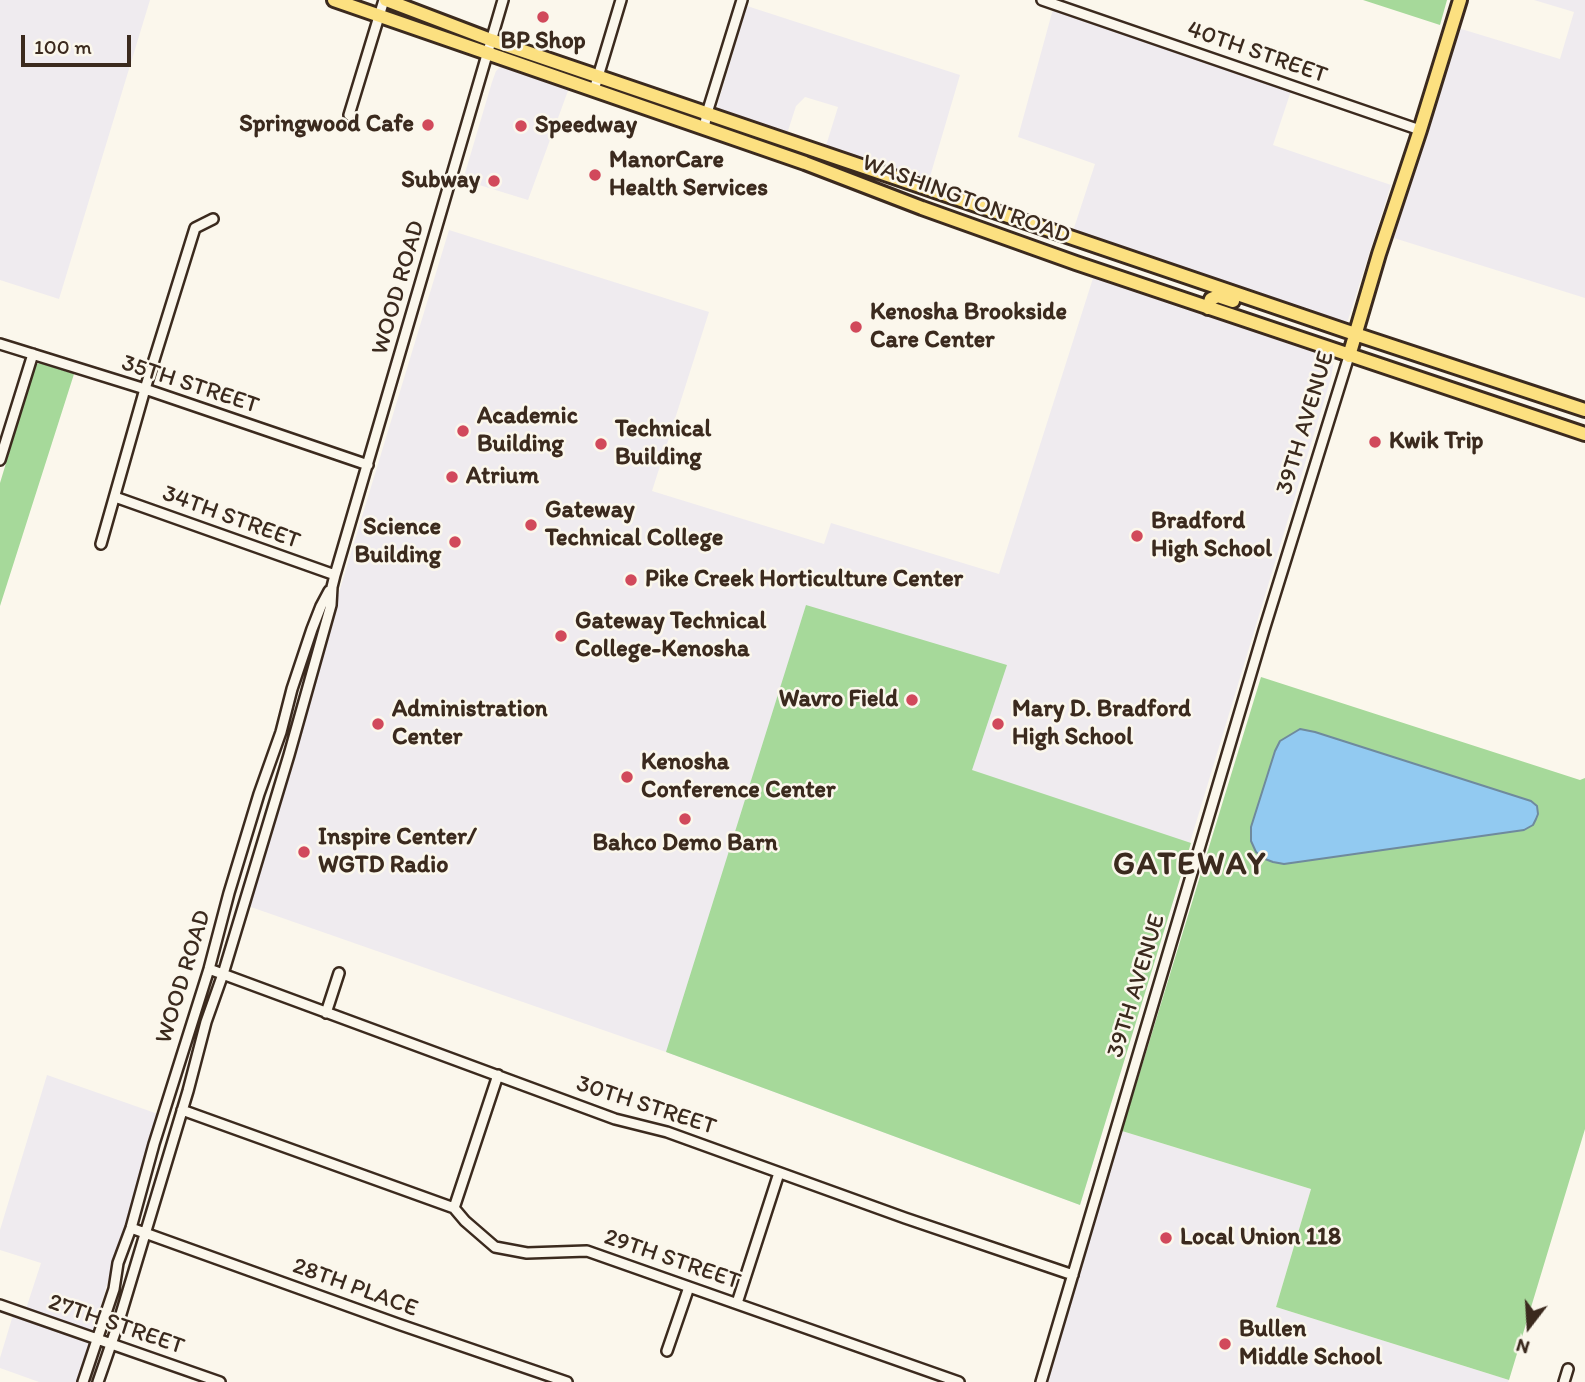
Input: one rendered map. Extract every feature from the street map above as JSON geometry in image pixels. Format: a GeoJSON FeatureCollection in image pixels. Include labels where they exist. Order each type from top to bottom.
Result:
{"type":"FeatureCollection","features":[{"type":"Feature","properties":{"kind":"main road","name":"WASHINGTON ROAD"},"geometry":{"type":"LineString","coordinates":[[334,0],[379,16],[598,76],[1585,410]]}},
{"type":"Feature","properties":{"kind":"main road","name":"WASHINGTON ROAD"},"geometry":{"type":"LineString","coordinates":[[385,0],[594,90],[1037,249],[1585,434]]}},
{"type":"Feature","properties":{"kind":"main road","name":"39TH AVENUE"},"geometry":{"type":"LineString","coordinates":[[1349,356],[1460,0]]}},
{"type":"Feature","properties":{"kind":"main road"},"geometry":{"type":"LineString","coordinates":[[753,145],[757,130]]}},
{"type":"Feature","properties":{"kind":"main road"},"geometry":{"type":"LineString","coordinates":[[1208,308],[1211,299],[1218,296],[1255,308],[1274,306]]}},
{"type":"Feature","properties":{"kind":"street"},"geometry":{"type":"LineString","coordinates":[[349,115],[385,0]]}},
{"type":"Feature","properties":{"kind":"street","name":"WOOD ROAD"},"geometry":{"type":"LineString","coordinates":[[98,1382],[118,1324],[309,684],[331,605],[335,575],[503,0]]}},
{"type":"Feature","properties":{"kind":"street"},"geometry":{"type":"LineString","coordinates":[[594,90],[621,0]]}},
{"type":"Feature","properties":{"kind":"street"},"geometry":{"type":"LineString","coordinates":[[704,129],[742,0]]}},
{"type":"Feature","properties":{"kind":"street","name":"40TH STREET"},"geometry":{"type":"LineString","coordinates":[[1042,0],[1060,3],[1420,130]]}},
{"type":"Feature","properties":{"kind":"street"},"geometry":{"type":"LineString","coordinates":[[101,544],[195,228],[213,219]]}},
{"type":"Feature","properties":{"kind":"street","name":"35TH STREET"},"geometry":{"type":"LineString","coordinates":[[0,344],[145,389],[368,465]]}},
{"type":"Feature","properties":{"kind":"street"},"geometry":{"type":"LineString","coordinates":[[0,460],[33,354]]}},
{"type":"Feature","properties":{"kind":"street","name":"39TH AVENUE"},"geometry":{"type":"LineString","coordinates":[[1041,1382],[1264,630],[1349,356]]}},
{"type":"Feature","properties":{"kind":"street","name":"34TH STREET"},"geometry":{"type":"LineString","coordinates":[[115,497],[335,575]]}},
{"type":"Feature","properties":{"kind":"street","name":"WOOD ROAD"},"geometry":{"type":"LineString","coordinates":[[83,1382],[114,1289],[122,1250],[209,969],[259,794],[312,629],[332,587]]}},
{"type":"Feature","properties":{"kind":"street","name":"30TH STREET"},"geometry":{"type":"LineString","coordinates":[[209,969],[615,1119],[667,1132],[1073,1275]]}},
{"type":"Feature","properties":{"kind":"street"},"geometry":{"type":"LineString","coordinates":[[326,1013],[339,973]]}},
{"type":"Feature","properties":{"kind":"street"},"geometry":{"type":"LineString","coordinates":[[454,1208],[498,1076]]}},
{"type":"Feature","properties":{"kind":"street","name":"29TH STREET"},"geometry":{"type":"LineString","coordinates":[[182,1110],[454,1208],[495,1247],[527,1253],[586,1251],[959,1382]]}},
{"type":"Feature","properties":{"kind":"street"},"geometry":{"type":"LineString","coordinates":[[737,1303],[779,1173]]}},
{"type":"Feature","properties":{"kind":"street","name":"28TH PLACE"},"geometry":{"type":"LineString","coordinates":[[131,1228],[567,1382]]}},
{"type":"Feature","properties":{"kind":"street"},"geometry":{"type":"LineString","coordinates":[[667,1351],[689,1287]]}},
{"type":"Feature","properties":{"kind":"street","name":"27TH STREET"},"geometry":{"type":"LineString","coordinates":[[0,1304],[220,1382]]}},
{"type":"Feature","properties":{"kind":"street"},"geometry":{"type":"LineString","coordinates":[[1564,1382],[1567,1369]]}},
{"type":"Feature","properties":{"kind":"shaded area"},"geometry":{"type":"Polygon","coordinates":[[[0,0],[150,0],[59,299],[0,280],[0,0]]]}},
{"type":"Feature","properties":{"kind":"shaded area"},"geometry":{"type":"Polygon","coordinates":[[[1534,0],[1585,0],[1585,298],[1394,238],[1458,28],[1560,59],[1574,12],[1534,0]]]}},
{"type":"Feature","properties":{"kind":"shaded area"},"geometry":{"type":"Polygon","coordinates":[[[747,6],[960,75],[929,180],[825,149],[838,107],[805,97],[796,106],[786,137],[719,113],[717,106],[747,6]]]}},
{"type":"Feature","properties":{"kind":"shaded area"},"geometry":{"type":"Polygon","coordinates":[[[1053,9],[1291,91],[1273,145],[1391,185],[1348,320],[1343,323],[1334,322],[1073,231],[1095,164],[1018,137],[1053,9]]]}},
{"type":"Feature","properties":{"kind":"shaded area"},"geometry":{"type":"Polygon","coordinates":[[[501,66],[569,88],[528,200],[463,180],[492,82],[501,66]]]}},
{"type":"Feature","properties":{"kind":"shaded area"},"geometry":{"type":"Polygon","coordinates":[[[449,230],[709,312],[652,491],[824,544],[831,523],[999,574],[1094,275],[1325,354],[1334,360],[1331,378],[1080,1205],[666,1052],[248,906],[309,703],[330,622],[449,230]]]}},
{"type":"Feature","properties":{"kind":"shaded area"},"geometry":{"type":"Polygon","coordinates":[[[47,1075],[158,1114],[78,1382],[39,1382],[0,1368],[0,1358],[13,1315],[23,1318],[41,1263],[0,1250],[0,1230],[47,1075]]]}},
{"type":"Feature","properties":{"kind":"shaded area"},"geometry":{"type":"Polygon","coordinates":[[[1122,1131],[1311,1189],[1276,1307],[1509,1380],[1508,1382],[1047,1382],[1122,1131]]]}},
{"type":"Feature","properties":{"kind":"green space"},"geometry":{"type":"Polygon","coordinates":[[[1363,0],[1447,0],[1440,25],[1363,0]]]}},
{"type":"Feature","properties":{"kind":"green space"},"geometry":{"type":"Polygon","coordinates":[[[40,363],[74,374],[0,606],[0,483],[35,367],[40,363]]]}},
{"type":"Feature","properties":{"kind":"green space"},"geometry":{"type":"Polygon","coordinates":[[[806,605],[1007,665],[972,770],[1191,843],[1080,1205],[666,1052],[806,605]]]}},
{"type":"Feature","properties":{"kind":"green space"},"geometry":{"type":"Polygon","coordinates":[[[1261,677],[1580,780],[1585,778],[1585,1129],[1509,1380],[1276,1307],[1311,1189],[1122,1131],[1261,677]]]}},
{"type":"Feature","properties":{"kind":"water"},"geometry":{"type":"Polygon","coordinates":[[[1300,729],[1531,801],[1537,806],[1538,814],[1533,825],[1524,830],[1284,864],[1273,862],[1256,852],[1251,841],[1251,827],[1280,741],[1300,729]]]}},
{"type":"Feature","properties":{"kind":"place","name":"BP Shop"},"geometry":{"type":"Point","coordinates":[543,17]}},
{"type":"Feature","properties":{"kind":"place","name":"Springwood Cafe"},"geometry":{"type":"Point","coordinates":[428,125]}},
{"type":"Feature","properties":{"kind":"place","name":"Speedway"},"geometry":{"type":"Point","coordinates":[521,126]}},
{"type":"Feature","properties":{"kind":"place","name":"ManorCare Health Services"},"geometry":{"type":"Point","coordinates":[595,175]}},
{"type":"Feature","properties":{"kind":"place","name":"Subway"},"geometry":{"type":"Point","coordinates":[494,181]}},
{"type":"Feature","properties":{"kind":"place","name":"Kenosha Brookside Care Center"},"geometry":{"type":"Point","coordinates":[856,327]}},
{"type":"Feature","properties":{"kind":"place","name":"Academic Building"},"geometry":{"type":"Point","coordinates":[463,431]}},
{"type":"Feature","properties":{"kind":"place","name":"Kwik Trip"},"geometry":{"type":"Point","coordinates":[1375,442]}},
{"type":"Feature","properties":{"kind":"place","name":"Technical Building"},"geometry":{"type":"Point","coordinates":[601,444]}},
{"type":"Feature","properties":{"kind":"place","name":"Atrium"},"geometry":{"type":"Point","coordinates":[452,477]}},
{"type":"Feature","properties":{"kind":"place","name":"Gateway Technical College"},"geometry":{"type":"Point","coordinates":[531,525]}},
{"type":"Feature","properties":{"kind":"place","name":"Bradford High School"},"geometry":{"type":"Point","coordinates":[1137,536]}},
{"type":"Feature","properties":{"kind":"place","name":"Science Building"},"geometry":{"type":"Point","coordinates":[455,542]}},
{"type":"Feature","properties":{"kind":"place","name":"Pike Creek Horticulture Center"},"geometry":{"type":"Point","coordinates":[631,580]}},
{"type":"Feature","properties":{"kind":"place","name":"Gateway Technical College-Kenosha"},"geometry":{"type":"Point","coordinates":[561,636]}},
{"type":"Feature","properties":{"kind":"place","name":"Wavro Field"},"geometry":{"type":"Point","coordinates":[912,700]}},
{"type":"Feature","properties":{"kind":"place","name":"Administration Center"},"geometry":{"type":"Point","coordinates":[378,724]}},
{"type":"Feature","properties":{"kind":"place","name":"Mary D. Bradford High School"},"geometry":{"type":"Point","coordinates":[998,724]}},
{"type":"Feature","properties":{"kind":"place","name":"Kenosha Conference Center"},"geometry":{"type":"Point","coordinates":[627,777]}},
{"type":"Feature","properties":{"kind":"place","name":"Bahco Demo Barn"},"geometry":{"type":"Point","coordinates":[685,819]}},
{"type":"Feature","properties":{"kind":"place","name":"Inspire Center/ WGTD Radio"},"geometry":{"type":"Point","coordinates":[304,852]}},
{"type":"Feature","properties":{"kind":"place","name":"Local Union 118"},"geometry":{"type":"Point","coordinates":[1166,1238]}},
{"type":"Feature","properties":{"kind":"place","name":"Bullen Middle School"},"geometry":{"type":"Point","coordinates":[1225,1344]}},
{"type":"Feature","properties":{"kind":"district","name":"GATEWAY"},"geometry":{"type":"Point","coordinates":[1190,866]}}]}
